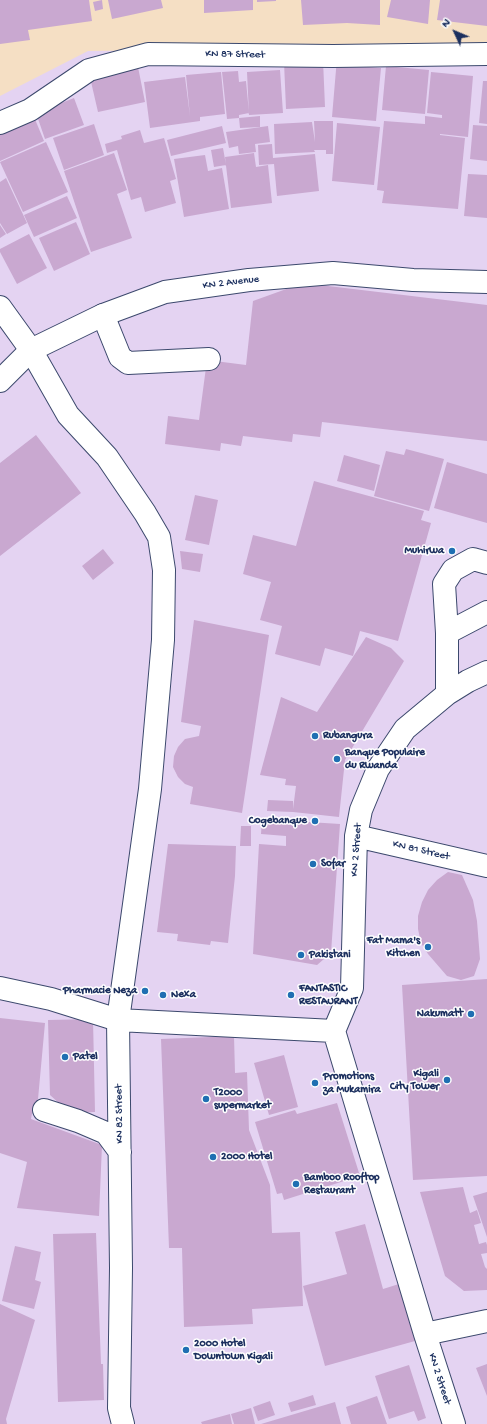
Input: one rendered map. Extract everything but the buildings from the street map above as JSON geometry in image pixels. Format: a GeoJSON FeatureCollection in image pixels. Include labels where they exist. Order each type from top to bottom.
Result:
{"type":"FeatureCollection","features":[{"type":"Feature","properties":{"kind":"street","name":"KN 87 Street"},"geometry":{"type":"LineString","coordinates":[[0,123],[30,110],[89,70],[148,54],[334,56],[487,54]]}},
{"type":"Feature","properties":{"kind":"street","name":"KN 2 Avenue"},"geometry":{"type":"LineString","coordinates":[[0,381],[31,350],[103,316],[165,292],[249,280],[333,273],[413,280],[487,282]]}},
{"type":"Feature","properties":{"kind":"street","name":"KN 82 Street"},"geometry":{"type":"LineString","coordinates":[[0,308],[31,350],[68,415],[107,457],[145,513],[159,537],[163,563],[163,640],[150,789],[118,1020],[121,1268],[119,1408],[123,1424]]}},
{"type":"Feature","properties":{"kind":"street"},"geometry":{"type":"LineString","coordinates":[[103,316],[120,357],[128,363],[209,359]]}},
{"type":"Feature","properties":{"kind":"street"},"geometry":{"type":"LineString","coordinates":[[447,694],[447,633],[444,584],[453,570],[473,559],[487,563]]}},
{"type":"Feature","properties":{"kind":"street"},"geometry":{"type":"LineString","coordinates":[[447,633],[487,612]]}},
{"type":"Feature","properties":{"kind":"street","name":"KN 2 Street"},"geometry":{"type":"LineString","coordinates":[[454,1424],[425,1334],[334,1031],[352,988],[356,836],[360,810],[378,769],[405,729],[447,694],[468,681],[487,672]]}},
{"type":"Feature","properties":{"kind":"street","name":"KN 81 Street"},"geometry":{"type":"LineString","coordinates":[[356,836],[487,866]]}},
{"type":"Feature","properties":{"kind":"street"},"geometry":{"type":"LineString","coordinates":[[0,988],[51,999],[118,1020],[334,1031]]}},
{"type":"Feature","properties":{"kind":"street"},"geometry":{"type":"LineString","coordinates":[[44,1110],[78,1121],[106,1133],[120,1152]]}},
{"type":"Feature","properties":{"kind":"street"},"geometry":{"type":"LineString","coordinates":[[425,1334],[487,1321]]}},
{"type":"Feature","properties":{"kind":"shaded area"},"geometry":{"type":"Polygon","coordinates":[[[487,48],[487,1424],[0,1424],[0,96],[88,51],[487,48]]]}},
{"type":"Feature","properties":{"kind":"place","name":"Muhirwa"},"geometry":{"type":"Point","coordinates":[452,551]}},
{"type":"Feature","properties":{"kind":"place","name":"Rubangura"},"geometry":{"type":"Point","coordinates":[315,736]}},
{"type":"Feature","properties":{"kind":"place","name":"Banque Populaire du Rwanda"},"geometry":{"type":"Point","coordinates":[337,759]}},
{"type":"Feature","properties":{"kind":"place","name":"Cogebanque"},"geometry":{"type":"Point","coordinates":[315,821]}},
{"type":"Feature","properties":{"kind":"place","name":"Sofar"},"geometry":{"type":"Point","coordinates":[313,864]}},
{"type":"Feature","properties":{"kind":"place","name":"Fat Mama's Kitchen"},"geometry":{"type":"Point","coordinates":[428,947]}},
{"type":"Feature","properties":{"kind":"place","name":"Pakistani"},"geometry":{"type":"Point","coordinates":[301,955]}},
{"type":"Feature","properties":{"kind":"place","name":"Pharmacie Neza"},"geometry":{"type":"Point","coordinates":[145,991]}},
{"type":"Feature","properties":{"kind":"place","name":"Nexa"},"geometry":{"type":"Point","coordinates":[163,995]}},
{"type":"Feature","properties":{"kind":"place","name":"FANTASTIC RESTAURANT"},"geometry":{"type":"Point","coordinates":[291,995]}},
{"type":"Feature","properties":{"kind":"place","name":"Nakumatt"},"geometry":{"type":"Point","coordinates":[471,1014]}},
{"type":"Feature","properties":{"kind":"place","name":"Patel"},"geometry":{"type":"Point","coordinates":[65,1057]}},
{"type":"Feature","properties":{"kind":"place","name":"Kigali City Tower"},"geometry":{"type":"Point","coordinates":[447,1080]}},
{"type":"Feature","properties":{"kind":"place","name":"Promotions za Mukamira"},"geometry":{"type":"Point","coordinates":[315,1083]}},
{"type":"Feature","properties":{"kind":"place","name":"T2000 supermarket"},"geometry":{"type":"Point","coordinates":[206,1099]}},
{"type":"Feature","properties":{"kind":"place","name":"2000 Hotel"},"geometry":{"type":"Point","coordinates":[213,1157]}},
{"type":"Feature","properties":{"kind":"place","name":"Bamboo Rooftop Restaurant"},"geometry":{"type":"Point","coordinates":[296,1184]}},
{"type":"Feature","properties":{"kind":"place","name":"2000 Hotel Downtown Kigali"},"geometry":{"type":"Point","coordinates":[186,1350]}}]}
